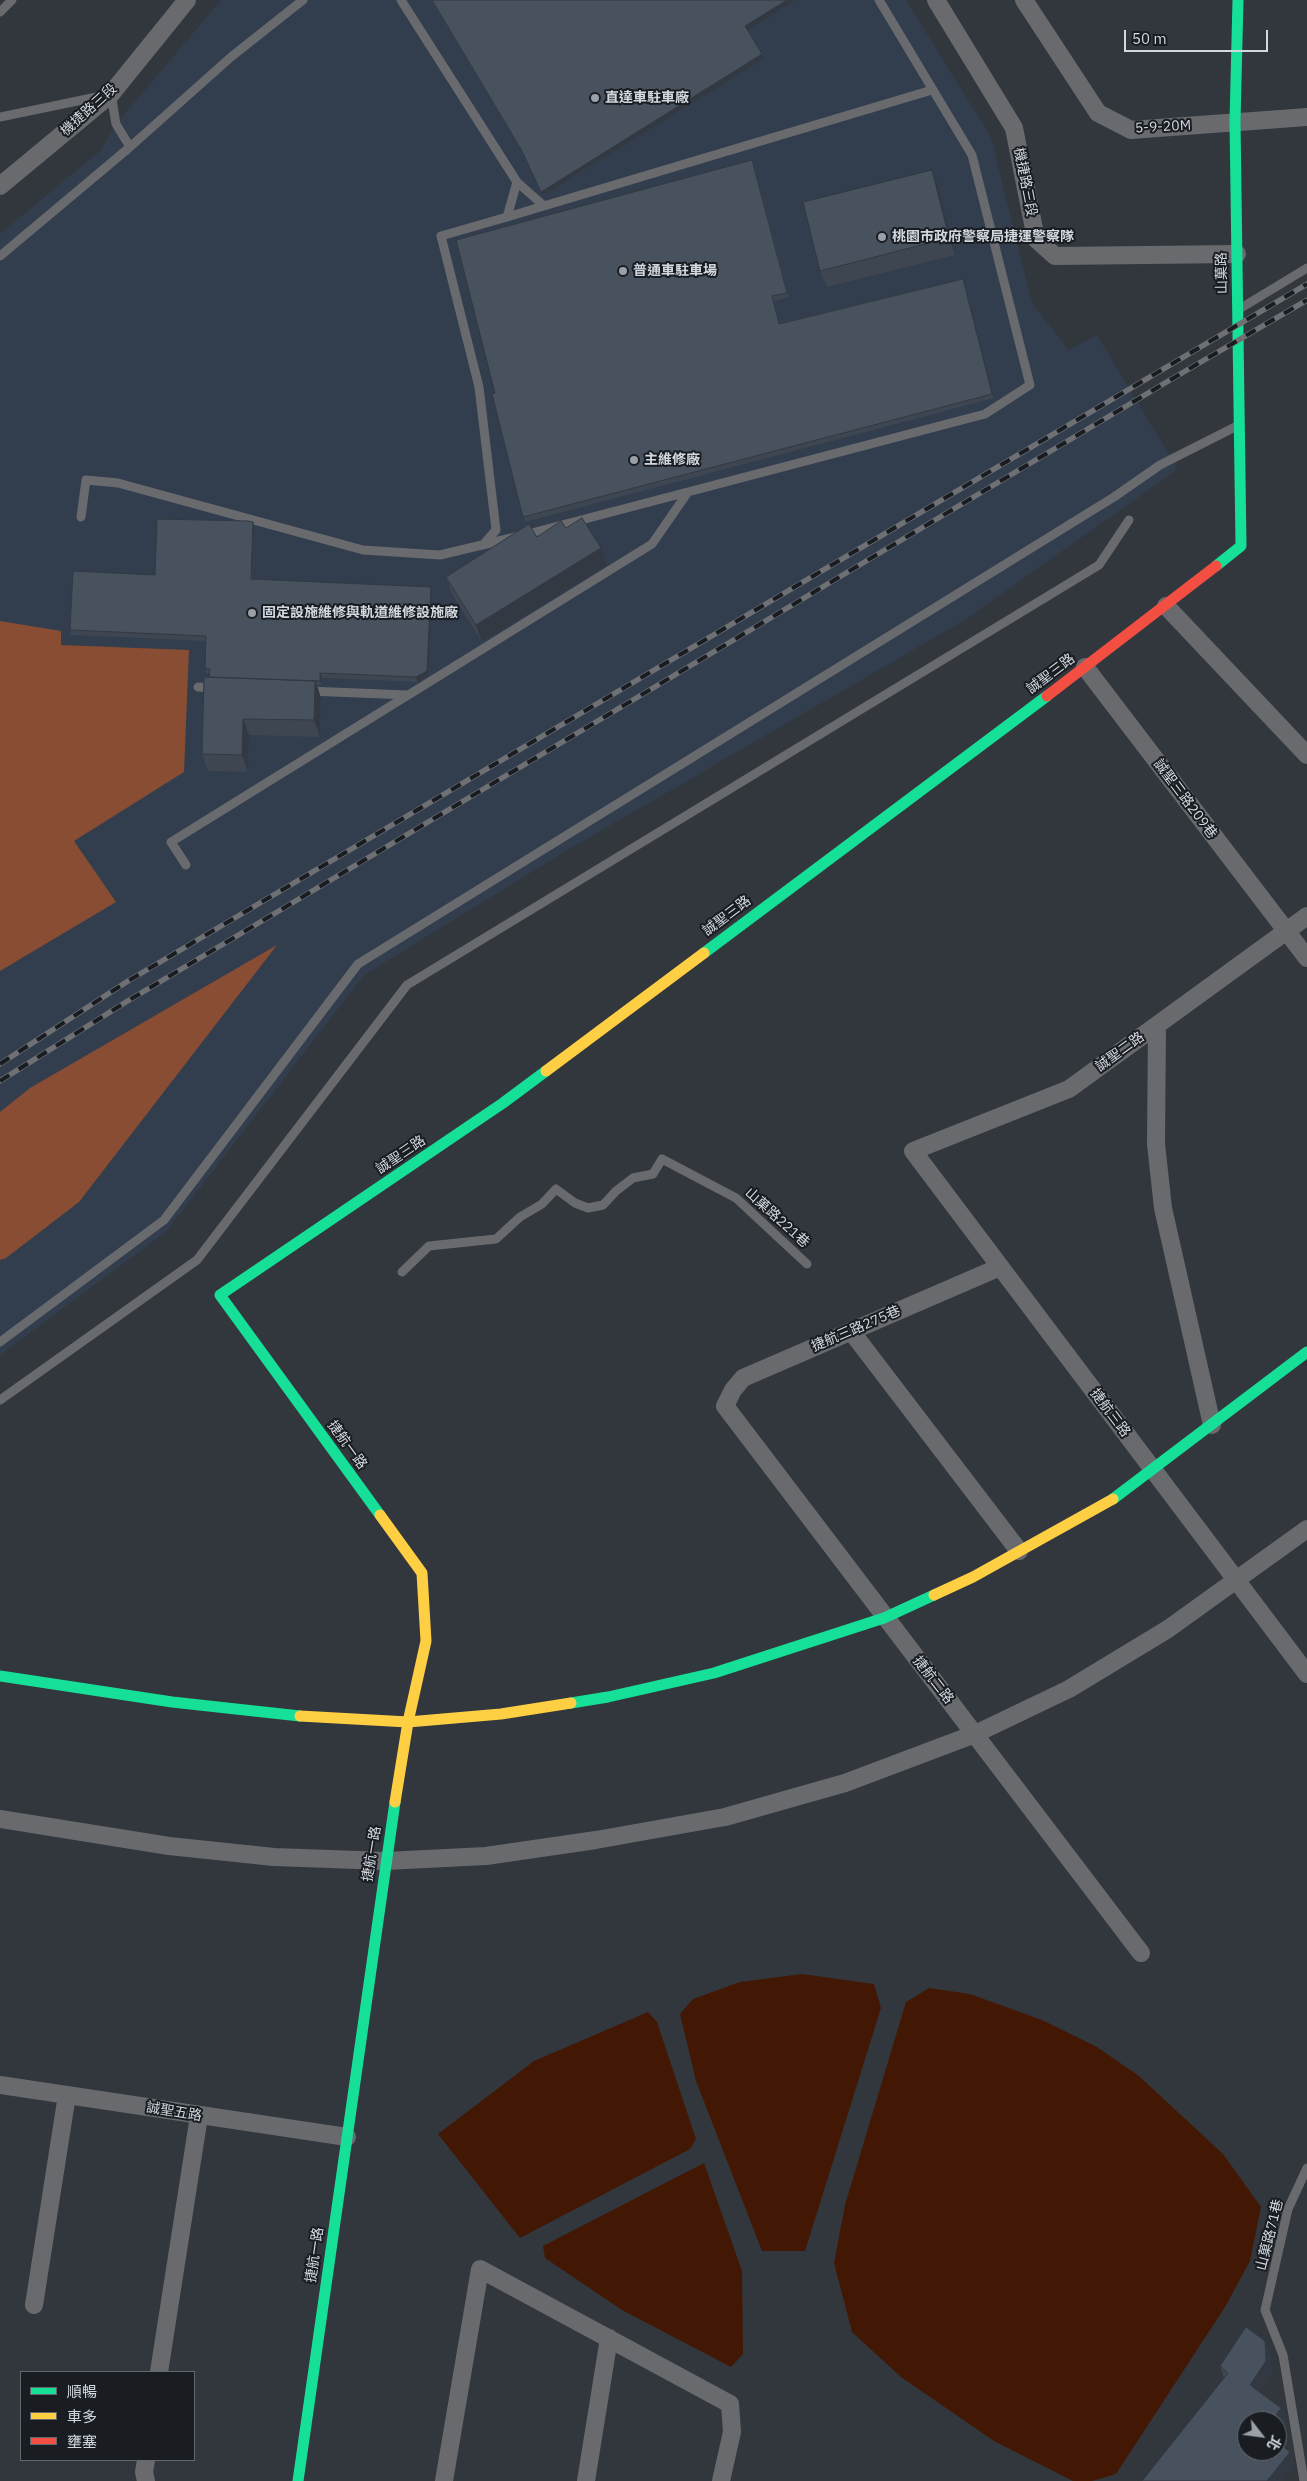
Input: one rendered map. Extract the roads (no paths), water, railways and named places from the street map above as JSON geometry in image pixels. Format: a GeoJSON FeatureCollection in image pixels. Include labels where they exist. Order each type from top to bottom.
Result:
{"type":"FeatureCollection","features":[{"type":"Feature","properties":{"kind":"street","name":"機捷路三段"},"geometry":{"type":"LineString","coordinates":[[0,186],[111,94],[187,0]]}},
{"type":"Feature","properties":{"kind":"street","name":"機捷路三段"},"geometry":{"type":"LineString","coordinates":[[936,0],[1014,128],[1036,239],[1055,256],[1237,254]]}},
{"type":"Feature","properties":{"kind":"street","name":"5-9-20M"},"geometry":{"type":"LineString","coordinates":[[1024,0],[1098,113],[1131,130],[1307,117]]}},
{"type":"Feature","properties":{"kind":"street","name":"山菓路"},"geometry":{"type":"LineString","coordinates":[[1238,0],[1235,121],[1241,546]]}},
{"type":"Feature","properties":{"kind":"street","name":"誠聖三路"},"geometry":{"type":"LineString","coordinates":[[220,1295],[503,1103],[1166,606],[1241,546]]}},
{"type":"Feature","properties":{"kind":"street"},"geometry":{"type":"LineString","coordinates":[[1166,606],[1307,755]]}},
{"type":"Feature","properties":{"kind":"street","name":"誠聖三路209巷"},"geometry":{"type":"LineString","coordinates":[[1085,667],[1307,958]]}},
{"type":"Feature","properties":{"kind":"street","name":"誠聖二路"},"geometry":{"type":"LineString","coordinates":[[913,1151],[1069,1089],[1307,916]]}},
{"type":"Feature","properties":{"kind":"street"},"geometry":{"type":"LineString","coordinates":[[1157,1025],[1156,1144],[1163,1208],[1212,1425]]}},
{"type":"Feature","properties":{"kind":"street","name":"捷航三路"},"geometry":{"type":"LineString","coordinates":[[913,1151],[1307,1674]]}},
{"type":"Feature","properties":{"kind":"street","name":"捷航三路275巷"},"geometry":{"type":"LineString","coordinates":[[725,1406],[733,1390],[743,1378],[1000,1267]]}},
{"type":"Feature","properties":{"kind":"street","name":"捷航一路"},"geometry":{"type":"LineString","coordinates":[[220,1295],[422,1573],[426,1642],[408,1722],[386,1861],[298,2481]]}},
{"type":"Feature","properties":{"kind":"street"},"geometry":{"type":"LineString","coordinates":[[851,1331],[1019,1551]]}},
{"type":"Feature","properties":{"kind":"street"},"geometry":{"type":"LineString","coordinates":[[0,1676],[218,1708],[292,1716],[408,1722],[501,1714],[608,1697],[714,1673],[884,1618],[973,1578],[1112,1500],[1307,1352]]}},
{"type":"Feature","properties":{"kind":"street","name":"捷航二路"},"geometry":{"type":"LineString","coordinates":[[725,1406],[1140,1953]]}},
{"type":"Feature","properties":{"kind":"street"},"geometry":{"type":"LineString","coordinates":[[0,1819],[169,1846],[274,1857],[386,1861],[486,1856],[596,1840],[725,1817],[845,1783],[975,1734],[1068,1689],[1168,1629],[1307,1529]]}},
{"type":"Feature","properties":{"kind":"street","name":"誠聖五路"},"geometry":{"type":"LineString","coordinates":[[0,2085],[348,2137]]}},
{"type":"Feature","properties":{"kind":"street"},"geometry":{"type":"LineString","coordinates":[[34,2305],[67,2095]]}},
{"type":"Feature","properties":{"kind":"street"},"geometry":{"type":"LineString","coordinates":[[159,2371],[199,2116]]}},
{"type":"Feature","properties":{"kind":"street"},"geometry":{"type":"LineString","coordinates":[[444,2481],[480,2269],[730,2404],[732,2432],[721,2481]]}},
{"type":"Feature","properties":{"kind":"street"},"geometry":{"type":"LineString","coordinates":[[586,2481],[609,2338]]}},
{"type":"Feature","properties":{"kind":"street"},"geometry":{"type":"LineString","coordinates":[[146,2461],[144,2472],[146,2481]]}},
{"type":"Feature","properties":{"kind":"lane"},"geometry":{"type":"LineString","coordinates":[[0,12],[12,0]]}},
{"type":"Feature","properties":{"kind":"lane"},"geometry":{"type":"LineString","coordinates":[[0,256],[130,147],[231,57],[303,0]]}},
{"type":"Feature","properties":{"kind":"lane"},"geometry":{"type":"LineString","coordinates":[[401,0],[516,182],[544,206]]}},
{"type":"Feature","properties":{"kind":"lane"},"geometry":{"type":"LineString","coordinates":[[81,517],[86,480],[118,483],[363,550],[440,555],[985,414],[1030,385],[972,155],[879,0]]}},
{"type":"Feature","properties":{"kind":"lane"},"geometry":{"type":"LineString","coordinates":[[483,545],[496,530],[479,387],[441,236],[932,90]]}},
{"type":"Feature","properties":{"kind":"lane"},"geometry":{"type":"LineString","coordinates":[[0,117],[111,94],[116,124],[130,147]]}},
{"type":"Feature","properties":{"kind":"lane"},"geometry":{"type":"LineString","coordinates":[[507,217],[516,182]]}},
{"type":"Feature","properties":{"kind":"lane"},"geometry":{"type":"LineString","coordinates":[[1238,310],[1307,268]]}},
{"type":"Feature","properties":{"kind":"lane"},"geometry":{"type":"LineString","coordinates":[[0,1342],[164,1220],[358,964],[1114,497],[1160,465],[1240,425]]}},
{"type":"Feature","properties":{"kind":"lane"},"geometry":{"type":"LineString","coordinates":[[186,865],[171,842],[652,544],[688,492]]}},
{"type":"Feature","properties":{"kind":"lane"},"geometry":{"type":"LineString","coordinates":[[0,1400],[197,1260],[407,985],[1099,565],[1129,520]]}},
{"type":"Feature","properties":{"kind":"lane"},"geometry":{"type":"LineString","coordinates":[[198,687],[227,688]]}},
{"type":"Feature","properties":{"kind":"lane"},"geometry":{"type":"LineString","coordinates":[[293,691],[408,695]]}},
{"type":"Feature","properties":{"kind":"lane","name":"山菓路221巷"},"geometry":{"type":"LineString","coordinates":[[402,1272],[429,1246],[496,1240],[520,1216],[542,1204],[556,1189],[575,1204],[588,1208],[603,1205],[616,1190],[633,1178],[653,1174],[662,1159],[736,1198],[806,1264]]}},
{"type":"Feature","properties":{"kind":"lane","name":"山菓路71巷"},"geometry":{"type":"LineString","coordinates":[[1304,2481],[1283,2354],[1265,2310],[1288,2209],[1307,2168]]}},
{"type":"Feature","properties":{"kind":"railway"},"geometry":{"type":"LineString","coordinates":[[0,1064],[128,981],[1307,284]]}},
{"type":"Feature","properties":{"kind":"railway"},"geometry":{"type":"LineString","coordinates":[[0,1081],[126,1002],[1307,300]]}},
{"type":"Feature","properties":{"kind":"place","name":"直達車駐車廠"},"geometry":{"type":"Point","coordinates":[595,98]}},
{"type":"Feature","properties":{"kind":"place","name":"桃園市政府警察局捷運警察隊"},"geometry":{"type":"Point","coordinates":[882,237]}},
{"type":"Feature","properties":{"kind":"place","name":"普通車駐車場"},"geometry":{"type":"Point","coordinates":[623,271]}},
{"type":"Feature","properties":{"kind":"place","name":"主維修廠"},"geometry":{"type":"Point","coordinates":[634,460]}},
{"type":"Feature","properties":{"kind":"place","name":"固定設施維修與軌道維修設施廠"},"geometry":{"type":"Point","coordinates":[252,613]}}]}
